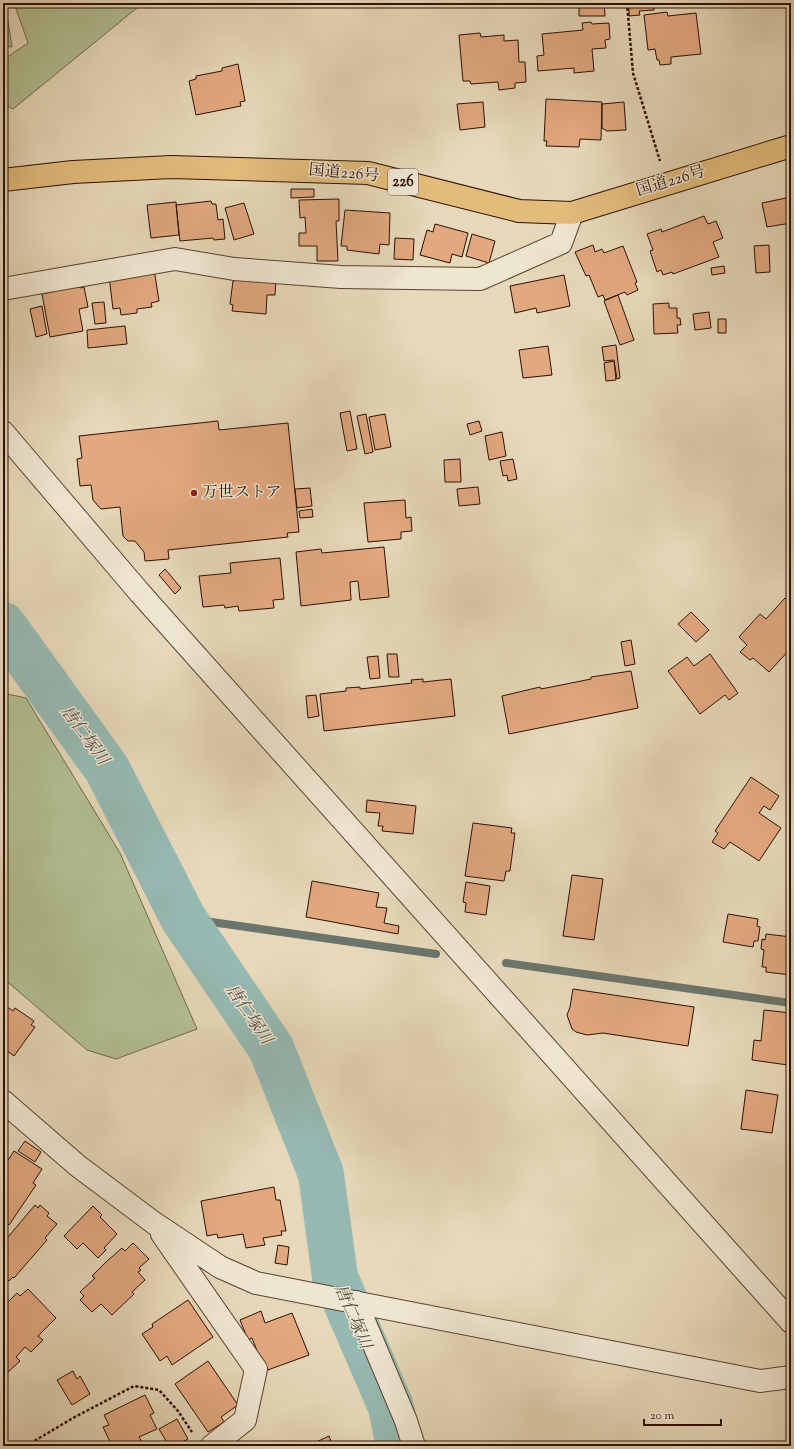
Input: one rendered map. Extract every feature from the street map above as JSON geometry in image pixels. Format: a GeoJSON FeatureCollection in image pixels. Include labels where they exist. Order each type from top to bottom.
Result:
{"type":"FeatureCollection","features":[{"type":"Feature","properties":{"kind":"highway","name":"国道226号"},"geometry":{"type":"LineString","coordinates":[[3,180],[73,172],[171,167],[368,173],[519,211],[572,213],[791,146]]}},
{"type":"Feature","properties":{"kind":"street"},"geometry":{"type":"LineString","coordinates":[[3,289],[175,259],[234,268],[341,277],[480,279],[560,243],[572,213]]}},
{"type":"Feature","properties":{"kind":"street"},"geometry":{"type":"LineString","coordinates":[[3,432],[140,593],[791,1321]]}},
{"type":"Feature","properties":{"kind":"street"},"geometry":{"type":"LineString","coordinates":[[3,1101],[78,1166],[154,1223],[220,1267],[256,1283],[760,1381],[791,1377]]}},
{"type":"Feature","properties":{"kind":"street"},"geometry":{"type":"LineString","coordinates":[[154,1223],[256,1369],[245,1420],[212,1446]]}},
{"type":"Feature","properties":{"kind":"street"},"geometry":{"type":"LineString","coordinates":[[356,1302],[406,1421],[414,1446]]}},
{"type":"Feature","properties":{"kind":"path"},"geometry":{"type":"LineString","coordinates":[[627,3],[633,74],[666,183]]}},
{"type":"Feature","properties":{"kind":"path"},"geometry":{"type":"LineString","coordinates":[[3,101],[7,100]]}},
{"type":"Feature","properties":{"kind":"path"},"geometry":{"type":"LineString","coordinates":[[26,1446],[73,1418],[134,1386],[158,1390],[178,1411],[194,1434]]}},
{"type":"Feature","properties":{"kind":"green space"},"geometry":{"type":"Polygon","coordinates":[[[3,3],[5,3],[12,47],[3,46],[3,3]]]}},
{"type":"Feature","properties":{"kind":"green space"},"geometry":{"type":"Polygon","coordinates":[[[14,3],[143,3],[13,109],[3,104],[3,60],[28,43],[14,3]]]}},
{"type":"Feature","properties":{"kind":"green space"},"geometry":{"type":"Polygon","coordinates":[[[3,693],[26,698],[120,853],[197,1029],[116,1059],[87,1050],[3,978],[3,693]]]}},
{"type":"Feature","properties":{"kind":"building"},"geometry":{"type":"Polygon","coordinates":[[[579,3],[604,3],[605,16],[579,16],[579,3]]]}},
{"type":"Feature","properties":{"kind":"building"},"geometry":{"type":"Polygon","coordinates":[[[629,3],[654,3],[654,10],[639,11],[640,15],[629,16],[629,3]]]}},
{"type":"Feature","properties":{"kind":"building"},"geometry":{"type":"Polygon","coordinates":[[[667,12],[668,16],[696,13],[701,54],[671,57],[671,64],[660,65],[659,60],[657,60],[655,49],[648,50],[644,15],[667,12]]]}},
{"type":"Feature","properties":{"kind":"building"},"geometry":{"type":"Polygon","coordinates":[[[591,22],[592,24],[609,23],[610,39],[605,40],[606,48],[592,49],[594,71],[574,73],[574,68],[538,71],[537,56],[544,55],[542,34],[583,30],[582,23],[591,22]]]}},
{"type":"Feature","properties":{"kind":"building"},"geometry":{"type":"Polygon","coordinates":[[[480,33],[481,37],[504,35],[504,41],[518,40],[519,62],[525,62],[526,82],[515,83],[515,88],[499,90],[498,82],[471,84],[470,81],[463,81],[459,35],[480,33]]]}},
{"type":"Feature","properties":{"kind":"building"},"geometry":{"type":"Polygon","coordinates":[[[238,64],[245,101],[240,102],[241,106],[196,115],[189,81],[196,79],[196,76],[222,71],[222,68],[238,64]]]}},
{"type":"Feature","properties":{"kind":"building"},"geometry":{"type":"Polygon","coordinates":[[[546,99],[602,102],[601,140],[580,139],[579,147],[546,146],[547,141],[544,141],[546,99]]]}},
{"type":"Feature","properties":{"kind":"building"},"geometry":{"type":"Polygon","coordinates":[[[483,102],[485,127],[460,130],[457,104],[483,102]]]}},
{"type":"Feature","properties":{"kind":"building"},"geometry":{"type":"Polygon","coordinates":[[[624,102],[626,130],[607,131],[602,128],[602,104],[624,102]]]}},
{"type":"Feature","properties":{"kind":"building"},"geometry":{"type":"Polygon","coordinates":[[[291,189],[314,189],[314,197],[291,198],[291,189]]]}},
{"type":"Feature","properties":{"kind":"building"},"geometry":{"type":"Polygon","coordinates":[[[786,198],[791,223],[767,227],[762,203],[786,198]]]}},
{"type":"Feature","properties":{"kind":"building"},"geometry":{"type":"Polygon","coordinates":[[[339,199],[339,221],[336,221],[338,261],[317,261],[317,246],[299,246],[299,233],[306,233],[305,217],[300,218],[299,200],[339,199]]]}},
{"type":"Feature","properties":{"kind":"building"},"geometry":{"type":"Polygon","coordinates":[[[211,201],[212,204],[216,204],[218,220],[223,219],[225,239],[214,240],[213,238],[180,241],[176,205],[211,201]]]}},
{"type":"Feature","properties":{"kind":"building"},"geometry":{"type":"Polygon","coordinates":[[[176,202],[179,235],[151,238],[147,205],[176,202]]]}},
{"type":"Feature","properties":{"kind":"building"},"geometry":{"type":"Polygon","coordinates":[[[244,203],[254,234],[234,240],[225,208],[244,203]]]}},
{"type":"Feature","properties":{"kind":"building"},"geometry":{"type":"Polygon","coordinates":[[[345,210],[390,213],[389,245],[380,244],[379,254],[347,250],[347,246],[341,246],[345,210]]]}},
{"type":"Feature","properties":{"kind":"building"},"geometry":{"type":"Polygon","coordinates":[[[704,216],[708,224],[716,221],[723,238],[713,242],[719,257],[673,274],[672,272],[663,275],[661,270],[657,272],[650,251],[653,250],[647,234],[661,229],[662,232],[704,216]]]}},
{"type":"Feature","properties":{"kind":"building"},"geometry":{"type":"Polygon","coordinates":[[[435,224],[468,233],[462,257],[452,254],[450,263],[420,255],[427,230],[433,232],[435,224]]]}},
{"type":"Feature","properties":{"kind":"building"},"geometry":{"type":"Polygon","coordinates":[[[472,234],[495,241],[489,263],[466,256],[472,234]]]}},
{"type":"Feature","properties":{"kind":"building"},"geometry":{"type":"Polygon","coordinates":[[[395,238],[414,239],[413,260],[394,259],[395,238]]]}},
{"type":"Feature","properties":{"kind":"building"},"geometry":{"type":"Polygon","coordinates":[[[593,245],[595,252],[602,249],[604,253],[623,246],[637,282],[635,283],[638,290],[627,295],[625,292],[605,300],[603,295],[598,297],[589,275],[586,276],[575,252],[593,245]]]}},
{"type":"Feature","properties":{"kind":"building"},"geometry":{"type":"Polygon","coordinates":[[[769,245],[770,272],[756,273],[754,246],[769,245]]]}},
{"type":"Feature","properties":{"kind":"building"},"geometry":{"type":"Polygon","coordinates":[[[787,245],[791,245],[791,266],[788,266],[787,245]]]}},
{"type":"Feature","properties":{"kind":"building"},"geometry":{"type":"Polygon","coordinates":[[[724,266],[725,273],[712,275],[711,268],[724,266]]]}},
{"type":"Feature","properties":{"kind":"building"},"geometry":{"type":"Polygon","coordinates":[[[154,269],[159,301],[151,303],[152,307],[137,309],[137,313],[121,315],[120,308],[113,309],[109,276],[154,269]]]}},
{"type":"Feature","properties":{"kind":"building"},"geometry":{"type":"Polygon","coordinates":[[[564,275],[570,306],[537,313],[536,308],[515,313],[510,286],[564,275]]]}},
{"type":"Feature","properties":{"kind":"building"},"geometry":{"type":"Polygon","coordinates":[[[235,276],[276,280],[275,295],[267,295],[266,314],[232,311],[233,305],[230,304],[235,276]]]}},
{"type":"Feature","properties":{"kind":"building"},"geometry":{"type":"Polygon","coordinates":[[[79,286],[80,288],[84,287],[88,307],[79,309],[83,331],[50,337],[42,294],[79,286]]]}},
{"type":"Feature","properties":{"kind":"building"},"geometry":{"type":"Polygon","coordinates":[[[618,295],[634,340],[620,345],[604,301],[618,295]]]}},
{"type":"Feature","properties":{"kind":"building"},"geometry":{"type":"Polygon","coordinates":[[[104,302],[106,323],[95,324],[92,303],[104,302]]]}},
{"type":"Feature","properties":{"kind":"building"},"geometry":{"type":"Polygon","coordinates":[[[669,303],[669,308],[677,308],[677,318],[680,318],[681,325],[677,325],[678,333],[654,334],[653,304],[669,303]]]}},
{"type":"Feature","properties":{"kind":"building"},"geometry":{"type":"Polygon","coordinates":[[[42,306],[47,334],[36,337],[30,309],[42,306]]]}},
{"type":"Feature","properties":{"kind":"building"},"geometry":{"type":"Polygon","coordinates":[[[709,312],[711,328],[695,330],[693,314],[709,312]]]}},
{"type":"Feature","properties":{"kind":"building"},"geometry":{"type":"Polygon","coordinates":[[[718,319],[726,319],[726,333],[718,333],[718,319]]]}},
{"type":"Feature","properties":{"kind":"building"},"geometry":{"type":"Polygon","coordinates":[[[125,326],[127,344],[88,348],[87,330],[125,326]]]}},
{"type":"Feature","properties":{"kind":"building"},"geometry":{"type":"Polygon","coordinates":[[[616,345],[620,378],[617,379],[614,360],[604,361],[602,347],[616,345]]]}},
{"type":"Feature","properties":{"kind":"building"},"geometry":{"type":"Polygon","coordinates":[[[548,346],[552,375],[523,378],[519,350],[548,346]]]}},
{"type":"Feature","properties":{"kind":"building"},"geometry":{"type":"Polygon","coordinates":[[[614,361],[616,380],[606,381],[604,363],[614,361]]]}},
{"type":"Feature","properties":{"kind":"building"},"geometry":{"type":"Polygon","coordinates":[[[350,411],[357,449],[347,451],[340,413],[350,411]]]}},
{"type":"Feature","properties":{"kind":"building"},"geometry":{"type":"Polygon","coordinates":[[[366,414],[373,452],[365,454],[357,416],[366,414]]]}},
{"type":"Feature","properties":{"kind":"building"},"geometry":{"type":"Polygon","coordinates":[[[385,414],[391,447],[375,450],[369,417],[385,414]]]}},
{"type":"Feature","properties":{"kind":"building","name":"万世ストア"},"geometry":{"type":"Polygon","coordinates":[[[218,421],[219,430],[288,423],[299,532],[287,533],[288,537],[168,550],[169,559],[145,561],[144,552],[135,541],[128,541],[123,536],[120,507],[101,509],[93,500],[91,485],[80,486],[77,459],[82,458],[79,436],[218,421]]]}},
{"type":"Feature","properties":{"kind":"building"},"geometry":{"type":"Polygon","coordinates":[[[479,421],[482,431],[470,435],[467,424],[479,421]]]}},
{"type":"Feature","properties":{"kind":"building"},"geometry":{"type":"Polygon","coordinates":[[[502,432],[506,456],[489,460],[485,436],[502,432]]]}},
{"type":"Feature","properties":{"kind":"building"},"geometry":{"type":"Polygon","coordinates":[[[460,459],[461,482],[445,482],[444,460],[460,459]]]}},
{"type":"Feature","properties":{"kind":"building"},"geometry":{"type":"Polygon","coordinates":[[[513,459],[517,479],[508,481],[507,475],[503,476],[500,461],[513,459]]]}},
{"type":"Feature","properties":{"kind":"building"},"geometry":{"type":"Polygon","coordinates":[[[478,487],[480,504],[459,506],[457,489],[478,487]]]}},
{"type":"Feature","properties":{"kind":"building"},"geometry":{"type":"Polygon","coordinates":[[[310,488],[312,506],[297,508],[295,489],[310,488]]]}},
{"type":"Feature","properties":{"kind":"building"},"geometry":{"type":"Polygon","coordinates":[[[405,500],[406,518],[411,517],[412,531],[401,532],[401,539],[368,542],[364,503],[405,500]]]}},
{"type":"Feature","properties":{"kind":"building"},"geometry":{"type":"Polygon","coordinates":[[[312,509],[313,517],[300,518],[299,511],[312,509]]]}},
{"type":"Feature","properties":{"kind":"building"},"geometry":{"type":"Polygon","coordinates":[[[384,547],[389,597],[360,600],[358,581],[350,582],[351,600],[301,606],[296,552],[321,549],[322,553],[384,547]]]}},
{"type":"Feature","properties":{"kind":"building"},"geometry":{"type":"Polygon","coordinates":[[[280,558],[284,599],[273,600],[274,608],[239,611],[238,606],[225,608],[224,605],[203,607],[199,576],[231,573],[230,563],[280,558]]]}},
{"type":"Feature","properties":{"kind":"building"},"geometry":{"type":"Polygon","coordinates":[[[165,569],[181,588],[175,594],[159,575],[165,569]]]}},
{"type":"Feature","properties":{"kind":"building"},"geometry":{"type":"Polygon","coordinates":[[[785,598],[791,603],[791,625],[789,627],[791,628],[791,648],[769,672],[753,658],[750,660],[740,652],[747,645],[739,637],[760,614],[766,619],[785,598]]]}},
{"type":"Feature","properties":{"kind":"building"},"geometry":{"type":"Polygon","coordinates":[[[691,612],[709,630],[696,642],[678,624],[691,612]]]}},
{"type":"Feature","properties":{"kind":"building"},"geometry":{"type":"Polygon","coordinates":[[[631,640],[635,664],[625,666],[621,642],[631,640]]]}},
{"type":"Feature","properties":{"kind":"building"},"geometry":{"type":"Polygon","coordinates":[[[387,654],[397,654],[399,677],[389,677],[387,654]]]}},
{"type":"Feature","properties":{"kind":"building"},"geometry":{"type":"Polygon","coordinates":[[[710,654],[738,693],[729,700],[725,695],[700,714],[668,671],[687,657],[694,666],[710,654]]]}},
{"type":"Feature","properties":{"kind":"building"},"geometry":{"type":"Polygon","coordinates":[[[378,656],[380,678],[370,679],[367,657],[378,656]]]}},
{"type":"Feature","properties":{"kind":"building"},"geometry":{"type":"Polygon","coordinates":[[[631,671],[638,708],[509,734],[502,696],[540,687],[541,689],[591,679],[591,677],[631,671]]]}},
{"type":"Feature","properties":{"kind":"building"},"geometry":{"type":"Polygon","coordinates":[[[423,679],[423,682],[451,679],[455,716],[324,731],[320,694],[346,691],[346,688],[360,687],[360,689],[412,683],[411,680],[423,679]]]}},
{"type":"Feature","properties":{"kind":"building"},"geometry":{"type":"Polygon","coordinates":[[[316,695],[319,716],[308,718],[306,696],[316,695]]]}},
{"type":"Feature","properties":{"kind":"building"},"geometry":{"type":"Polygon","coordinates":[[[751,777],[779,796],[770,810],[764,806],[759,813],[781,828],[759,861],[730,842],[724,849],[712,842],[718,833],[715,831],[751,777]]]}},
{"type":"Feature","properties":{"kind":"building"},"geometry":{"type":"Polygon","coordinates":[[[367,800],[416,806],[413,834],[382,831],[383,826],[378,826],[380,813],[366,812],[367,800]]]}},
{"type":"Feature","properties":{"kind":"building"},"geometry":{"type":"Polygon","coordinates":[[[473,823],[512,828],[511,833],[515,833],[510,871],[506,871],[504,881],[465,876],[473,823]]]}},
{"type":"Feature","properties":{"kind":"building"},"geometry":{"type":"Polygon","coordinates":[[[572,875],[603,879],[594,940],[563,936],[572,875]]]}},
{"type":"Feature","properties":{"kind":"building"},"geometry":{"type":"Polygon","coordinates":[[[312,881],[379,893],[376,907],[387,908],[384,923],[399,926],[398,934],[306,917],[312,881]]]}},
{"type":"Feature","properties":{"kind":"building"},"geometry":{"type":"Polygon","coordinates":[[[466,882],[490,886],[486,915],[465,912],[466,903],[463,902],[466,882]]]}},
{"type":"Feature","properties":{"kind":"building"},"geometry":{"type":"Polygon","coordinates":[[[728,914],[758,919],[757,926],[760,927],[758,941],[754,941],[753,947],[723,942],[728,914]]]}},
{"type":"Feature","properties":{"kind":"building"},"geometry":{"type":"Polygon","coordinates":[[[766,934],[791,937],[791,975],[766,972],[766,967],[762,967],[764,950],[761,949],[762,939],[765,940],[766,934]]]}},
{"type":"Feature","properties":{"kind":"building"},"geometry":{"type":"Polygon","coordinates":[[[573,989],[694,1007],[688,1046],[603,1033],[587,1035],[576,1032],[572,1029],[567,1015],[573,989]]]}},
{"type":"Feature","properties":{"kind":"building"},"geometry":{"type":"Polygon","coordinates":[[[3,1004],[13,1011],[15,1008],[34,1021],[31,1025],[35,1027],[14,1056],[3,1048],[3,1004]]]}},
{"type":"Feature","properties":{"kind":"building"},"geometry":{"type":"Polygon","coordinates":[[[764,1010],[791,1013],[791,1071],[787,1071],[788,1065],[752,1060],[754,1040],[761,1041],[764,1010]]]}},
{"type":"Feature","properties":{"kind":"building"},"geometry":{"type":"Polygon","coordinates":[[[746,1090],[778,1095],[772,1133],[741,1129],[746,1090]]]}},
{"type":"Feature","properties":{"kind":"building"},"geometry":{"type":"Polygon","coordinates":[[[25,1141],[41,1152],[35,1162],[18,1151],[25,1141]]]}},
{"type":"Feature","properties":{"kind":"building"},"geometry":{"type":"Polygon","coordinates":[[[14,1151],[42,1169],[33,1183],[36,1185],[9,1225],[3,1221],[3,1168],[14,1151]]]}},
{"type":"Feature","properties":{"kind":"building"},"geometry":{"type":"Polygon","coordinates":[[[274,1187],[276,1200],[280,1200],[286,1231],[281,1231],[282,1235],[263,1238],[265,1245],[246,1248],[243,1234],[218,1238],[217,1234],[207,1236],[201,1201],[274,1187]]]}},
{"type":"Feature","properties":{"kind":"building"},"geometry":{"type":"Polygon","coordinates":[[[35,1205],[38,1208],[40,1205],[49,1213],[47,1216],[57,1224],[45,1238],[47,1240],[14,1278],[13,1277],[9,1281],[3,1276],[3,1243],[35,1205]]]}},
{"type":"Feature","properties":{"kind":"building"},"geometry":{"type":"Polygon","coordinates":[[[93,1206],[102,1215],[100,1217],[117,1234],[104,1248],[106,1250],[98,1258],[83,1243],[77,1249],[64,1236],[93,1206]]]}},
{"type":"Feature","properties":{"kind":"building"},"geometry":{"type":"Polygon","coordinates":[[[133,1243],[149,1259],[139,1268],[141,1270],[138,1272],[145,1280],[132,1292],[134,1294],[112,1315],[101,1304],[92,1312],[80,1300],[84,1296],[80,1292],[95,1278],[92,1276],[106,1262],[122,1248],[125,1251],[133,1243]]]}},
{"type":"Feature","properties":{"kind":"building"},"geometry":{"type":"Polygon","coordinates":[[[278,1245],[289,1247],[287,1265],[275,1263],[278,1245]]]}},
{"type":"Feature","properties":{"kind":"building"},"geometry":{"type":"Polygon","coordinates":[[[28,1289],[56,1318],[38,1336],[43,1340],[31,1352],[25,1347],[16,1357],[20,1361],[8,1372],[3,1367],[3,1307],[17,1293],[20,1296],[28,1289]]]}},
{"type":"Feature","properties":{"kind":"building"},"geometry":{"type":"Polygon","coordinates":[[[188,1300],[213,1337],[172,1365],[167,1356],[160,1361],[142,1334],[153,1327],[152,1324],[188,1300]]]}},
{"type":"Feature","properties":{"kind":"building"},"geometry":{"type":"Polygon","coordinates":[[[261,1311],[265,1323],[292,1313],[309,1355],[265,1371],[252,1338],[248,1340],[240,1320],[261,1311]]]}},
{"type":"Feature","properties":{"kind":"building"},"geometry":{"type":"Polygon","coordinates":[[[208,1361],[238,1405],[221,1417],[224,1422],[208,1432],[175,1384],[208,1361]]]}},
{"type":"Feature","properties":{"kind":"building"},"geometry":{"type":"Polygon","coordinates":[[[73,1371],[77,1379],[80,1376],[90,1394],[72,1405],[57,1380],[73,1371]]]}},
{"type":"Feature","properties":{"kind":"building"},"geometry":{"type":"Polygon","coordinates":[[[145,1395],[154,1413],[150,1415],[157,1429],[139,1437],[142,1442],[135,1446],[130,1446],[129,1444],[124,1446],[112,1446],[103,1427],[109,1425],[104,1415],[145,1395]]]}},
{"type":"Feature","properties":{"kind":"building"},"geometry":{"type":"Polygon","coordinates":[[[177,1419],[188,1439],[175,1446],[169,1446],[159,1429],[177,1419]]]}},
{"type":"Feature","properties":{"kind":"building"},"geometry":{"type":"Polygon","coordinates":[[[329,1436],[333,1446],[308,1446],[329,1436]]]}},
{"type":"Feature","properties":{"kind":"waterway","name":"唐仁塚川"},"geometry":{"type":"LineString","coordinates":[[3,625],[107,769],[183,918],[271,1048],[321,1174],[335,1277],[391,1407],[399,1446]]}},
{"type":"Feature","properties":{"kind":"waterway"},"geometry":{"type":"LineString","coordinates":[[183,918],[436,954]]}},
{"type":"Feature","properties":{"kind":"waterway"},"geometry":{"type":"LineString","coordinates":[[506,963],[791,1003]]}},
{"type":"Feature","properties":{"kind":"place","name":"万世ストア"},"geometry":{"type":"Point","coordinates":[194,493]}}]}
